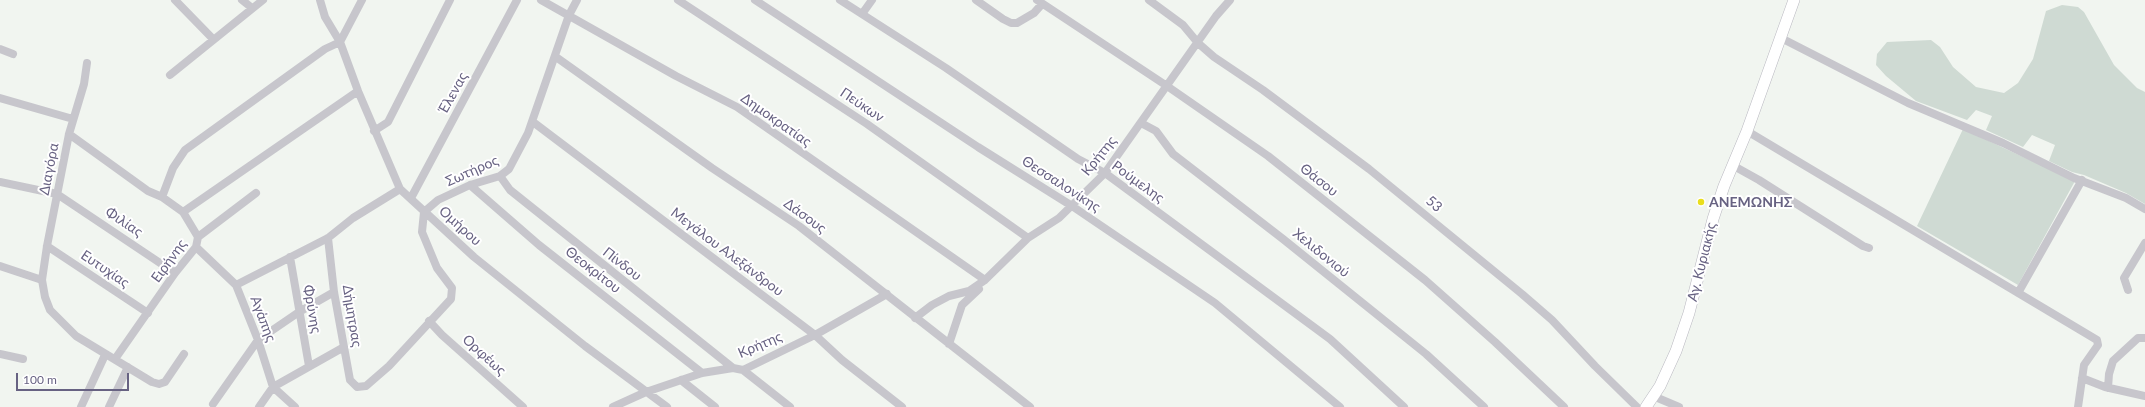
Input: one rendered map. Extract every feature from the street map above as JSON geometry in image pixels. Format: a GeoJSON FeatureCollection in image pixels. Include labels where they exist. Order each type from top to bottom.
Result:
{"type":"FeatureCollection","features":[{"type":"Feature","properties":{"kind":"street"},"geometry":{"type":"LineString","coordinates":[[175,0],[213,39]]}},
{"type":"Feature","properties":{"kind":"street"},"geometry":{"type":"LineString","coordinates":[[242,0],[252,8]]}},
{"type":"Feature","properties":{"kind":"street"},"geometry":{"type":"LineString","coordinates":[[170,75],[263,0]]}},
{"type":"Feature","properties":{"kind":"street","name":"Ομήρου"},"geometry":{"type":"LineString","coordinates":[[320,0],[325,17],[340,42],[374,131],[400,189],[474,257],[667,407]]}},
{"type":"Feature","properties":{"kind":"street"},"geometry":{"type":"LineString","coordinates":[[162,197],[173,168],[185,150],[325,49],[340,42],[362,0]]}},
{"type":"Feature","properties":{"kind":"street"},"geometry":{"type":"LineString","coordinates":[[374,131],[388,122],[450,0]]}},
{"type":"Feature","properties":{"kind":"street","name":"Έλενας"},"geometry":{"type":"LineString","coordinates":[[411,198],[517,0]]}},
{"type":"Feature","properties":{"kind":"street","name":"Δημοκρατίας"},"geometry":{"type":"LineString","coordinates":[[541,0],[676,76],[737,108],[985,280]]}},
{"type":"Feature","properties":{"kind":"street","name":"Σωτήρος"},"geometry":{"type":"LineString","coordinates":[[424,212],[438,200],[470,185],[500,176],[509,169],[515,160],[532,122],[556,57],[569,15],[577,0]]}},
{"type":"Feature","properties":{"kind":"street","name":"Πεύκων"},"geometry":{"type":"LineString","coordinates":[[678,0],[867,124],[1028,238]]}},
{"type":"Feature","properties":{"kind":"street","name":"Θεσσαλονίκης"},"geometry":{"type":"LineString","coordinates":[[755,0],[978,147],[1072,206],[1215,303],[1340,407]]}},
{"type":"Feature","properties":{"kind":"street","name":"Ρούμελης"},"geometry":{"type":"LineString","coordinates":[[840,0],[946,68],[1078,159],[1105,173],[1330,339],[1404,407]]}},
{"type":"Feature","properties":{"kind":"street"},"geometry":{"type":"LineString","coordinates":[[862,14],[872,0]]}},
{"type":"Feature","properties":{"kind":"street"},"geometry":{"type":"LineString","coordinates":[[976,0],[1003,19],[1017,24],[1034,13],[1040,2]]}},
{"type":"Feature","properties":{"kind":"street","name":"53"},"geometry":{"type":"LineString","coordinates":[[1149,0],[1183,25],[1198,43],[1214,57],[1317,130],[1424,212],[1552,320],[1595,366],[1637,407]]}},
{"type":"Feature","properties":{"kind":"street","name":"Κρήτης"},"geometry":{"type":"LineString","coordinates":[[915,318],[932,305],[949,296],[969,291],[985,280],[1028,238],[1059,218],[1105,173],[1168,86],[1216,16],[1230,0]]}},
{"type":"Feature","properties":{"kind":"street","name":"Αγ. Κυριακής"},"geometry":{"type":"LineString","coordinates":[[1646,407],[1654,396],[1670,365],[1689,313],[1713,219],[1794,0]]}},
{"type":"Feature","properties":{"kind":"street","name":"Θάσου"},"geometry":{"type":"LineString","coordinates":[[1040,2],[1168,86],[1268,156],[1425,280],[1495,342],[1564,407]]}},
{"type":"Feature","properties":{"kind":"street"},"geometry":{"type":"LineString","coordinates":[[1781,38],[1908,103],[2003,142],[2082,180],[2126,198],[2145,209]]}},
{"type":"Feature","properties":{"kind":"street"},"geometry":{"type":"LineString","coordinates":[[0,49],[13,54]]}},
{"type":"Feature","properties":{"kind":"street","name":"Δάσους"},"geometry":{"type":"LineString","coordinates":[[556,57],[706,164],[799,226],[1030,407]]}},
{"type":"Feature","properties":{"kind":"street","name":"Διαγόρα"},"geometry":{"type":"LineString","coordinates":[[87,64],[84,84],[69,134],[47,246],[42,280],[45,297],[50,310],[76,336],[105,355],[115,359],[152,382],[162,383],[184,354]]}},
{"type":"Feature","properties":{"kind":"street"},"geometry":{"type":"LineString","coordinates":[[183,212],[358,91]]}},
{"type":"Feature","properties":{"kind":"street"},"geometry":{"type":"LineString","coordinates":[[0,98],[73,119]]}},
{"type":"Feature","properties":{"kind":"street","name":"Μεγάλου Αλεξάνδρου"},"geometry":{"type":"LineString","coordinates":[[532,122],[815,335],[842,360],[902,407]]}},
{"type":"Feature","properties":{"kind":"street","name":"Χελιδονιού"},"geometry":{"type":"LineString","coordinates":[[1141,123],[1156,131],[1173,154],[1426,354],[1484,407]]}},
{"type":"Feature","properties":{"kind":"street"},"geometry":{"type":"LineString","coordinates":[[1746,131],[2097,340],[2098,345],[2084,365],[2078,407]]}},
{"type":"Feature","properties":{"kind":"street"},"geometry":{"type":"LineString","coordinates":[[69,134],[148,191],[162,197],[183,212],[198,237]]}},
{"type":"Feature","properties":{"kind":"street"},"geometry":{"type":"LineString","coordinates":[[1732,165],[1759,180],[1863,246],[1869,248]]}},
{"type":"Feature","properties":{"kind":"street","name":"Πίνδου"},"geometry":{"type":"LineString","coordinates":[[500,176],[510,190],[733,368]]}},
{"type":"Feature","properties":{"kind":"street"},"geometry":{"type":"LineString","coordinates":[[2018,293],[2082,180]]}},
{"type":"Feature","properties":{"kind":"street"},"geometry":{"type":"LineString","coordinates":[[0,182],[57,194]]}},
{"type":"Feature","properties":{"kind":"street","name":"Θεοκρίτου"},"geometry":{"type":"LineString","coordinates":[[470,185],[539,245],[702,373]]}},
{"type":"Feature","properties":{"kind":"street"},"geometry":{"type":"LineString","coordinates":[[236,285],[328,238],[354,218],[400,189]]}},
{"type":"Feature","properties":{"kind":"street","name":"Ειρήνης"},"geometry":{"type":"LineString","coordinates":[[115,359],[175,273],[196,247],[198,237],[256,193]]}},
{"type":"Feature","properties":{"kind":"street","name":"Φιλίας"},"geometry":{"type":"LineString","coordinates":[[57,194],[175,273]]}},
{"type":"Feature","properties":{"kind":"street"},"geometry":{"type":"LineString","coordinates":[[424,212],[422,232],[438,268],[452,288],[451,299],[429,321]]}},
{"type":"Feature","properties":{"kind":"street","name":"Δήμητρας"},"geometry":{"type":"LineString","coordinates":[[328,238],[334,292],[350,380],[357,386],[366,386],[389,366],[429,321]]}},
{"type":"Feature","properties":{"kind":"street"},"geometry":{"type":"LineString","coordinates":[[2128,290],[2124,278],[2145,243]]}},
{"type":"Feature","properties":{"kind":"street","name":"Ευτυχίας"},"geometry":{"type":"LineString","coordinates":[[47,246],[148,313]]}},
{"type":"Feature","properties":{"kind":"street","name":"Αγάπης"},"geometry":{"type":"LineString","coordinates":[[196,247],[236,285],[258,340],[273,387]]}},
{"type":"Feature","properties":{"kind":"street","name":"Φρύνης"},"geometry":{"type":"LineString","coordinates":[[290,257],[309,366]]}},
{"type":"Feature","properties":{"kind":"street"},"geometry":{"type":"LineString","coordinates":[[0,266],[42,280]]}},
{"type":"Feature","properties":{"kind":"street"},"geometry":{"type":"LineString","coordinates":[[949,344],[962,305],[976,292],[985,280]]}},
{"type":"Feature","properties":{"kind":"street"},"geometry":{"type":"LineString","coordinates":[[213,404],[258,340],[299,312],[334,292]]}},
{"type":"Feature","properties":{"kind":"street","name":"Κρήτης"},"geometry":{"type":"LineString","coordinates":[[613,407],[646,392],[702,373],[733,368],[743,370],[815,335],[887,294]]}},
{"type":"Feature","properties":{"kind":"street","name":"Ορφέως"},"geometry":{"type":"LineString","coordinates":[[429,321],[442,335],[523,407]]}},
{"type":"Feature","properties":{"kind":"street"},"geometry":{"type":"LineString","coordinates":[[2108,388],[2109,374],[2113,361],[2137,339],[2145,338]]}},
{"type":"Feature","properties":{"kind":"street"},"geometry":{"type":"LineString","coordinates":[[259,407],[273,387],[344,347]]}},
{"type":"Feature","properties":{"kind":"street"},"geometry":{"type":"LineString","coordinates":[[0,354],[23,359]]}},
{"type":"Feature","properties":{"kind":"street"},"geometry":{"type":"LineString","coordinates":[[81,407],[105,355]]}},
{"type":"Feature","properties":{"kind":"street"},"geometry":{"type":"LineString","coordinates":[[108,407],[128,367]]}},
{"type":"Feature","properties":{"kind":"street"},"geometry":{"type":"LineString","coordinates":[[743,370],[790,407]]}},
{"type":"Feature","properties":{"kind":"street"},"geometry":{"type":"LineString","coordinates":[[2082,378],[2108,388],[2145,396]]}},
{"type":"Feature","properties":{"kind":"street"},"geometry":{"type":"LineString","coordinates":[[681,380],[715,407]]}},
{"type":"Feature","properties":{"kind":"street"},"geometry":{"type":"LineString","coordinates":[[273,387],[295,407]]}},
{"type":"Feature","properties":{"kind":"street"},"geometry":{"type":"LineString","coordinates":[[1654,396],[1679,407]]}},
{"type":"Feature","properties":{"kind":"shaded area"},"geometry":{"type":"Polygon","coordinates":[[[2062,5],[2078,7],[2084,12],[2114,65],[2137,88],[2145,92],[2145,204],[2126,193],[2084,175],[2072,172],[2049,161],[2055,145],[2032,135],[2023,147],[1986,130],[1992,116],[1976,110],[1967,120],[1916,101],[1886,76],[1876,65],[1877,54],[1887,42],[1931,40],[1940,47],[1953,67],[1976,87],[2004,93],[2018,83],[2033,59],[2046,11],[2062,5]]]}},
{"type":"Feature","properties":{"kind":"shaded area"},"geometry":{"type":"Polygon","coordinates":[[[1963,129],[2075,181],[2018,285],[1917,226],[1963,129]]]}},
{"type":"Feature","properties":{"kind":"place","name":"ΑΝΕΜΩΝΗΣ"},"geometry":{"type":"Point","coordinates":[1701,202]}}]}
